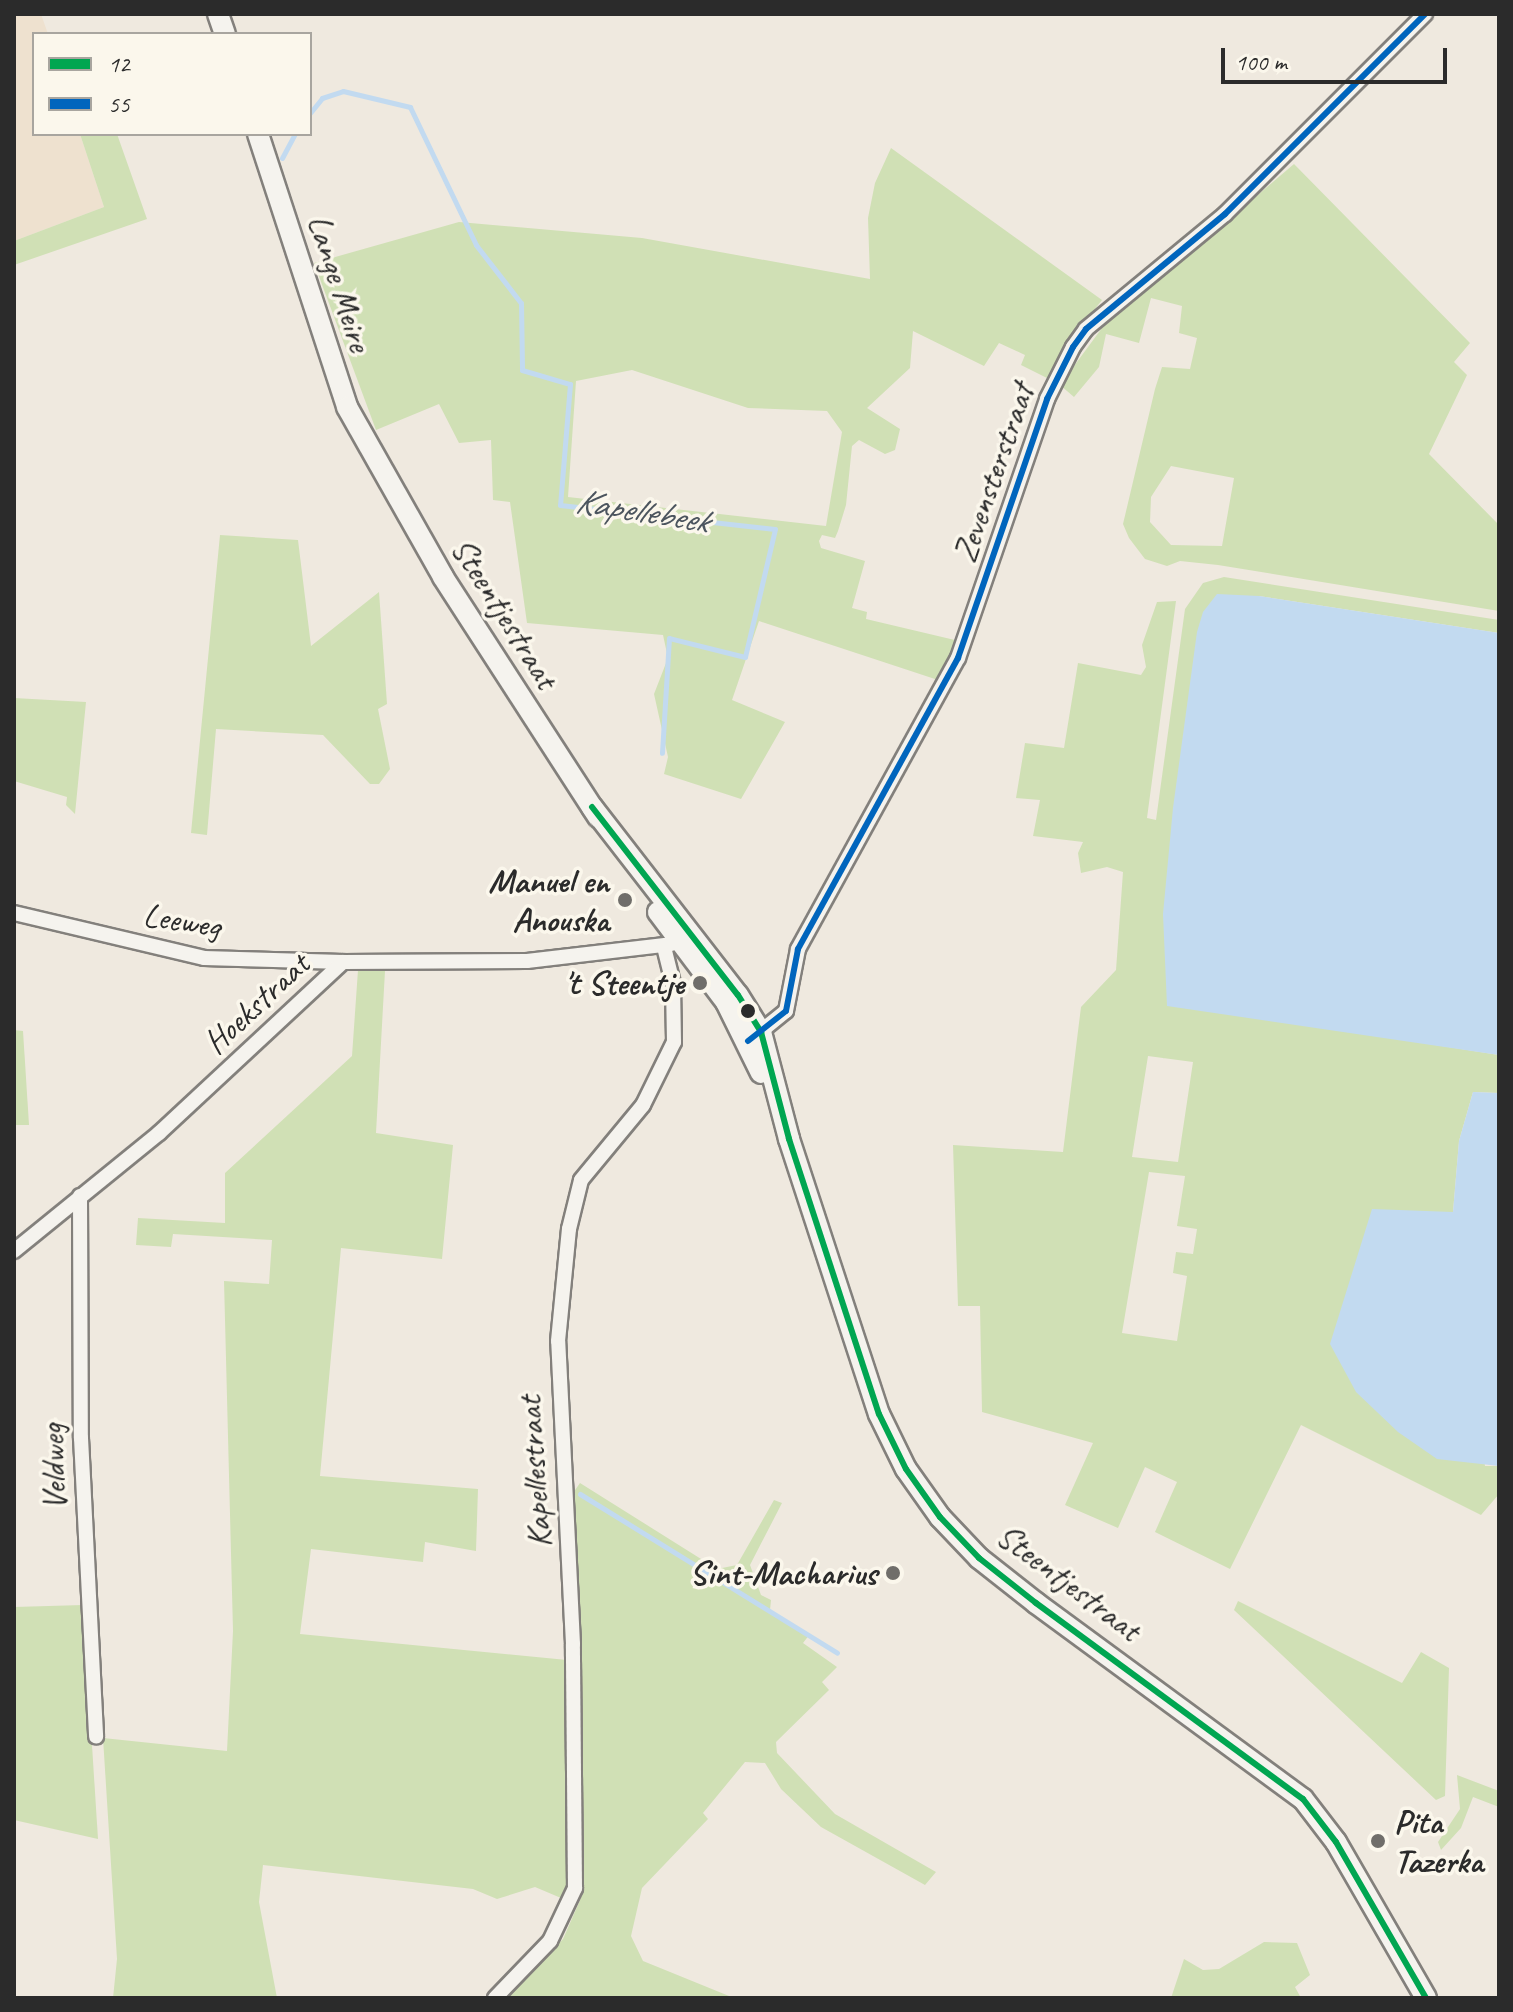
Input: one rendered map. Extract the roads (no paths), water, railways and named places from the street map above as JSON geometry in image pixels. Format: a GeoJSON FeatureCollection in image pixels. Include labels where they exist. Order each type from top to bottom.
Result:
{"type":"FeatureCollection","features":[{"type":"Feature","properties":{"kind":"street","name":"Zevensterstraat"},"geometry":{"type":"LineString","coordinates":[[755,1037],[786,1011],[798,949],[958,658],[1047,399],[1073,347],[1086,329],[1225,214],[1425,14]]}},
{"type":"Feature","properties":{"kind":"street","name":"Lange Meire"},"geometry":{"type":"LineString","coordinates":[[259,136],[347,407],[370,450]]}},
{"type":"Feature","properties":{"kind":"street","name":"Steentjestraat"},"geometry":{"type":"LineString","coordinates":[[370,450],[443,577],[678,942],[755,1037],[879,1414],[906,1469],[940,1517],[1013,1585],[1303,1799],[1336,1842],[1426,1998]]}},
{"type":"Feature","properties":{"kind":"street","name":"Leeweg"},"geometry":{"type":"LineString","coordinates":[[14,913],[204,958],[343,962]]}},
{"type":"Feature","properties":{"kind":"street","name":"Hoekstraat"},"geometry":{"type":"LineString","coordinates":[[14,1251],[159,1133],[343,962],[527,961],[678,942]]}},
{"type":"Feature","properties":{"kind":"street","name":"Kapellestraat"},"geometry":{"type":"LineString","coordinates":[[495,1998],[550,1941],[575,1888],[573,1644],[558,1341],[569,1229],[581,1180],[643,1105],[674,1042],[673,983],[678,942]]}},
{"type":"Feature","properties":{"kind":"street","name":"Veldweg"},"geometry":{"type":"LineString","coordinates":[[80,1196],[81,1438],[96,1737]]}},
{"type":"Feature","properties":{"kind":"water"},"geometry":{"type":"Polygon","coordinates":[[[1217,594],[1259,596],[1499,633],[1499,1055],[1167,1006],[1163,914],[1173,808],[1197,632],[1203,612],[1217,594]]]}},
{"type":"Feature","properties":{"kind":"water"},"geometry":{"type":"Polygon","coordinates":[[[1473,1092],[1499,1093],[1499,1466],[1437,1459],[1398,1432],[1356,1392],[1330,1344],[1372,1209],[1453,1212],[1459,1141],[1473,1092]]]}},
{"type":"Feature","properties":{"kind":"waterway","name":"Kapellebeek"},"geometry":{"type":"LineString","coordinates":[[312,110],[322,98],[343,91],[410,107],[476,245],[521,303],[522,370],[570,384],[560,505],[775,529],[745,657],[669,638],[662,753]]}},
{"type":"Feature","properties":{"kind":"waterway","name":"Kapellebeek"},"geometry":{"type":"LineString","coordinates":[[282,158],[294,136]]}},
{"type":"Feature","properties":{"kind":"waterway","name":"Kapellebeek"},"geometry":{"type":"LineString","coordinates":[[580,1494],[837,1653]]}},
{"type":"Feature","properties":{"kind":"place","name":"Manuel en Anouska"},"geometry":{"type":"Point","coordinates":[625,900]}},
{"type":"Feature","properties":{"kind":"place","name":"'t Steentje"},"geometry":{"type":"Point","coordinates":[700,983]}},
{"type":"Feature","properties":{"kind":"place","name":"Sint-Macharius"},"geometry":{"type":"Point","coordinates":[893,1573]}},
{"type":"Feature","properties":{"kind":"place","name":"Pita Tazerka"},"geometry":{"type":"Point","coordinates":[1378,1841]}}]}
